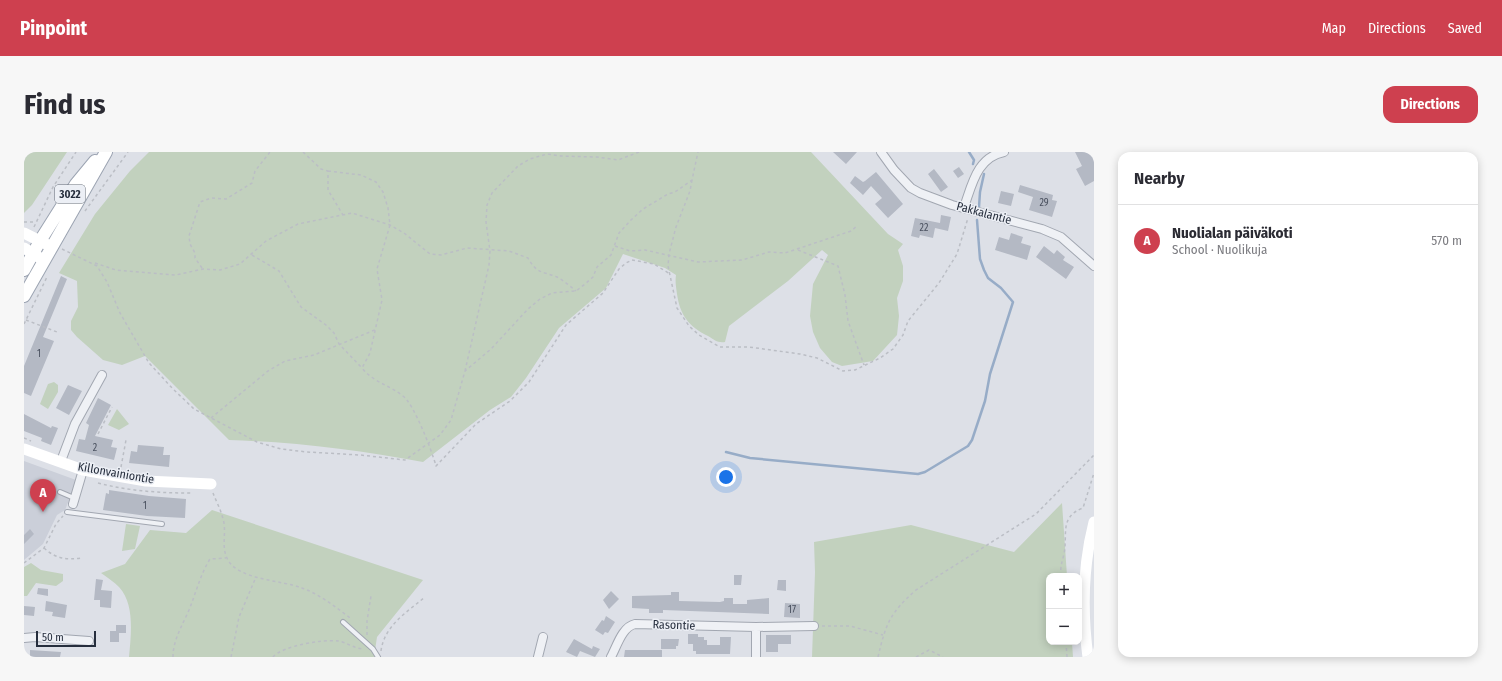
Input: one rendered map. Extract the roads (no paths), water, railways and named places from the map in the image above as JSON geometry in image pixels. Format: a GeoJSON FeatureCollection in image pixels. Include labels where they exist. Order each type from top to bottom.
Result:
{"type":"FeatureCollection","features":[{"type":"Feature","properties":{"kind":"main road","name":"3022"},"geometry":{"type":"LineString","coordinates":[[24,270],[31,236],[91,164],[106,152]]}},
{"type":"Feature","properties":{"kind":"main road","name":"3022"},"geometry":{"type":"LineString","coordinates":[[24,296],[44,260],[57,250],[106,152]]}},
{"type":"Feature","properties":{"kind":"street","name":"Pakkalantie"},"geometry":{"type":"LineString","coordinates":[[881,152],[894,170],[911,188],[930,198],[1042,229],[1061,237],[1094,266]]}},
{"type":"Feature","properties":{"kind":"street"},"geometry":{"type":"LineString","coordinates":[[968,208],[979,169],[984,162],[998,153],[1004,152]]}},
{"type":"Feature","properties":{"kind":"street"},"geometry":{"type":"LineString","coordinates":[[31,236],[57,250]]}},
{"type":"Feature","properties":{"kind":"street"},"geometry":{"type":"LineString","coordinates":[[28,251],[44,260]]}},
{"type":"Feature","properties":{"kind":"street"},"geometry":{"type":"LineString","coordinates":[[60,461],[75,424],[102,375]]}},
{"type":"Feature","properties":{"kind":"street","name":"Killonvainiontie"},"geometry":{"type":"LineString","coordinates":[[24,449],[83,470],[146,481],[207,484]]}},
{"type":"Feature","properties":{"kind":"street"},"geometry":{"type":"LineString","coordinates":[[73,501],[83,470]]}},
{"type":"Feature","properties":{"kind":"street"},"geometry":{"type":"LineString","coordinates":[[1088,657],[1085,575],[1087,550],[1094,522]]}},
{"type":"Feature","properties":{"kind":"street","name":"Rasontie"},"geometry":{"type":"LineString","coordinates":[[611,657],[625,630],[630,625],[635,624],[756,627],[814,626]]}},
{"type":"Feature","properties":{"kind":"street"},"geometry":{"type":"LineString","coordinates":[[756,627],[756,657]]}},
{"type":"Feature","properties":{"kind":"street"},"geometry":{"type":"LineString","coordinates":[[24,638],[35,636],[90,641]]}},
{"type":"Feature","properties":{"kind":"street"},"geometry":{"type":"LineString","coordinates":[[538,657],[543,637]]}},
{"type":"Feature","properties":{"kind":"lane"},"geometry":{"type":"LineString","coordinates":[[60,492],[73,501]]}},
{"type":"Feature","properties":{"kind":"lane"},"geometry":{"type":"LineString","coordinates":[[67,512],[162,524]]}},
{"type":"Feature","properties":{"kind":"lane"},"geometry":{"type":"LineString","coordinates":[[344,622],[373,649],[378,657]]}},
{"type":"Feature","properties":{"kind":"waterway"},"geometry":{"type":"LineString","coordinates":[[969,152],[974,160],[973,164]]}},
{"type":"Feature","properties":{"kind":"waterway"},"geometry":{"type":"LineString","coordinates":[[979,207],[980,192],[984,174]]}},
{"type":"Feature","properties":{"kind":"waterway"},"geometry":{"type":"LineString","coordinates":[[726,452],[750,458],[918,474],[925,472],[968,446],[972,440],[985,401],[990,374],[1013,302],[1001,288],[988,278],[984,270],[980,259],[977,220]]}},
{"type":"Feature","properties":{"kind":"place","name":"Nuolialan päiväkoti"},"geometry":{"type":"Point","coordinates":[43,512]}}]}
